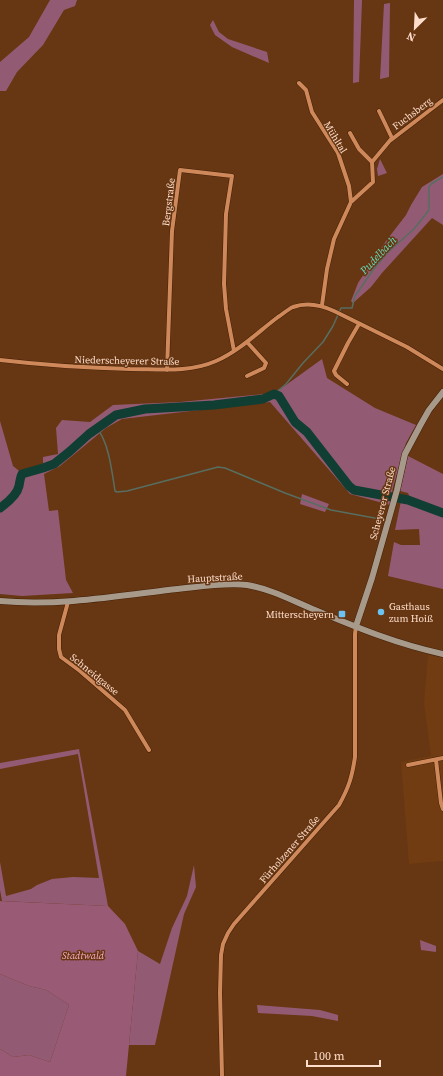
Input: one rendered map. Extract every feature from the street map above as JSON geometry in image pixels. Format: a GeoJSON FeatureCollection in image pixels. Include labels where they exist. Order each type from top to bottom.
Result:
{"type":"FeatureCollection","features":[{"type":"Feature","properties":{"kind":"main road","name":"Scheyerer Straße"},"geometry":{"type":"LineString","coordinates":[[356,626],[372,578],[393,505],[405,454],[426,415],[443,392]]}},
{"type":"Feature","properties":{"kind":"main road","name":"Hauptstraße"},"geometry":{"type":"LineString","coordinates":[[0,601],[30,603],[68,602],[215,585],[246,585],[272,591],[408,646],[443,654]]}},
{"type":"Feature","properties":{"kind":"street","name":"Mühltal"},"geometry":{"type":"LineString","coordinates":[[299,83],[306,90],[312,112],[338,153],[347,179],[351,202]]}},
{"type":"Feature","properties":{"kind":"street","name":"Fuchsberg"},"geometry":{"type":"LineString","coordinates":[[372,162],[390,140],[443,100]]}},
{"type":"Feature","properties":{"kind":"street","name":"Fuchsberg"},"geometry":{"type":"LineString","coordinates":[[380,111],[392,138],[390,140]]}},
{"type":"Feature","properties":{"kind":"street"},"geometry":{"type":"LineString","coordinates":[[322,305],[334,239],[351,202],[373,182],[372,162],[359,149],[350,133]]}},
{"type":"Feature","properties":{"kind":"street","name":"Bergstraße"},"geometry":{"type":"LineString","coordinates":[[167,370],[172,231],[180,170],[232,176],[226,214],[224,284],[226,309],[234,351]]}},
{"type":"Feature","properties":{"kind":"street","name":"Niederscheyerer Straße"},"geometry":{"type":"LineString","coordinates":[[0,360],[86,368],[167,370],[192,368],[217,361],[247,342],[268,324],[293,307],[308,304],[322,305],[407,347],[443,369]]}},
{"type":"Feature","properties":{"kind":"street"},"geometry":{"type":"LineString","coordinates":[[347,384],[336,375],[334,371],[359,324]]}},
{"type":"Feature","properties":{"kind":"street"},"geometry":{"type":"LineString","coordinates":[[247,342],[266,363],[264,368],[247,376]]}},
{"type":"Feature","properties":{"kind":"street","name":"Schneidgasse"},"geometry":{"type":"LineString","coordinates":[[68,602],[59,636],[59,649],[61,657],[80,671],[125,710],[150,750]]}},
{"type":"Feature","properties":{"kind":"street","name":"Fürholzener Straße"},"geometry":{"type":"LineString","coordinates":[[222,1076],[220,993],[223,944],[234,924],[338,805],[346,793],[353,776],[356,757],[354,634],[356,626]]}},
{"type":"Feature","properties":{"kind":"street"},"geometry":{"type":"LineString","coordinates":[[408,765],[443,758]]}},
{"type":"Feature","properties":{"kind":"street"},"geometry":{"type":"LineString","coordinates":[[436,760],[440,803],[443,809]]}},
{"type":"Feature","properties":{"kind":"shaded area"},"geometry":{"type":"Polygon","coordinates":[[[50,0],[77,0],[75,6],[64,10],[43,45],[17,72],[6,91],[0,91],[0,62],[29,37],[50,0]]]}},
{"type":"Feature","properties":{"kind":"shaded area"},"geometry":{"type":"Polygon","coordinates":[[[354,0],[362,0],[359,82],[353,83],[354,0]]]}},
{"type":"Feature","properties":{"kind":"shaded area"},"geometry":{"type":"Polygon","coordinates":[[[390,3],[389,77],[380,79],[384,4],[390,3]]]}},
{"type":"Feature","properties":{"kind":"shaded area"},"geometry":{"type":"Polygon","coordinates":[[[213,20],[219,32],[228,39],[267,52],[269,63],[232,47],[215,35],[210,25],[213,20]]]}},
{"type":"Feature","properties":{"kind":"shaded area"},"geometry":{"type":"Polygon","coordinates":[[[380,159],[387,173],[378,176],[377,169],[380,159]]]}},
{"type":"Feature","properties":{"kind":"shaded area"},"geometry":{"type":"Polygon","coordinates":[[[443,174],[443,225],[432,218],[371,287],[353,303],[351,301],[358,283],[386,241],[406,215],[422,187],[443,174]]]}},
{"type":"Feature","properties":{"kind":"shaded area"},"geometry":{"type":"Polygon","coordinates":[[[322,359],[327,378],[375,408],[416,425],[406,443],[393,487],[390,505],[350,494],[270,402],[122,419],[106,428],[60,466],[44,474],[49,511],[58,510],[66,580],[73,593],[22,596],[0,594],[0,421],[13,466],[23,474],[43,469],[43,457],[58,454],[56,428],[62,420],[90,422],[113,405],[180,402],[275,393],[322,359]]]}},
{"type":"Feature","properties":{"kind":"shaded area"},"geometry":{"type":"Polygon","coordinates":[[[408,456],[443,474],[443,509],[410,498],[408,493],[400,491],[408,456]]]}},
{"type":"Feature","properties":{"kind":"shaded area"},"geometry":{"type":"Polygon","coordinates":[[[302,494],[329,504],[325,512],[300,504],[302,494]]]}},
{"type":"Feature","properties":{"kind":"shaded area"},"geometry":{"type":"Polygon","coordinates":[[[401,501],[443,515],[443,589],[388,576],[394,542],[401,545],[420,545],[419,529],[395,530],[401,501]]]}},
{"type":"Feature","properties":{"kind":"shaded area"},"geometry":{"type":"Polygon","coordinates":[[[428,655],[443,658],[443,861],[409,864],[401,762],[431,756],[424,703],[428,655]]]}},
{"type":"Feature","properties":{"kind":"shaded area"},"geometry":{"type":"Polygon","coordinates":[[[79,749],[108,906],[2,901],[0,890],[0,862],[6,896],[31,889],[52,879],[73,877],[99,878],[78,754],[0,769],[0,763],[79,749]]]}},
{"type":"Feature","properties":{"kind":"shaded area"},"geometry":{"type":"Polygon","coordinates":[[[194,865],[196,887],[184,914],[155,1045],[129,1045],[138,951],[160,964],[172,928],[187,896],[194,865]]]}},
{"type":"Feature","properties":{"kind":"shaded area"},"geometry":{"type":"Polygon","coordinates":[[[420,940],[436,946],[436,952],[421,950],[420,940]]]}},
{"type":"Feature","properties":{"kind":"shaded area"},"geometry":{"type":"Polygon","coordinates":[[[0,974],[29,986],[46,990],[69,1005],[50,1062],[29,1055],[13,1057],[0,1049],[0,974]]]}},
{"type":"Feature","properties":{"kind":"shaded area"},"geometry":{"type":"Polygon","coordinates":[[[257,1005],[320,1010],[338,1015],[338,1021],[312,1016],[258,1013],[257,1005]]]}},
{"type":"Feature","properties":{"kind":"green space","name":"Stadtwald"},"geometry":{"type":"Polygon","coordinates":[[[0,901],[108,906],[125,924],[138,951],[126,1076],[0,1076],[0,1049],[13,1057],[29,1055],[50,1062],[69,1005],[46,990],[29,986],[0,974],[0,901]]]}},
{"type":"Feature","properties":{"kind":"waterway","name":"Pudelbach"},"geometry":{"type":"LineString","coordinates":[[274,394],[286,384],[323,342],[333,326],[341,308],[352,308],[355,296],[373,270],[388,252],[414,229],[429,210],[429,187],[431,184],[443,177]]}},
{"type":"Feature","properties":{"kind":"waterway"},"geometry":{"type":"LineString","coordinates":[[0,508],[16,493],[22,474],[54,464],[89,434],[116,415],[145,409],[214,405],[263,399],[274,394],[279,396],[295,422],[307,432],[349,486],[354,490],[408,500],[443,513]]}},
{"type":"Feature","properties":{"kind":"waterway"},"geometry":{"type":"LineString","coordinates":[[97,428],[107,450],[115,491],[117,492],[127,491],[218,467],[225,468],[331,510],[380,519]]}},
{"type":"Feature","properties":{"kind":"place","name":"Gasthaus zum Hoiß"},"geometry":{"type":"Point","coordinates":[381,612]}},
{"type":"Feature","properties":{"kind":"place","name":"Mitterscheyern"},"geometry":{"type":"Point","coordinates":[342,614]}}]}
